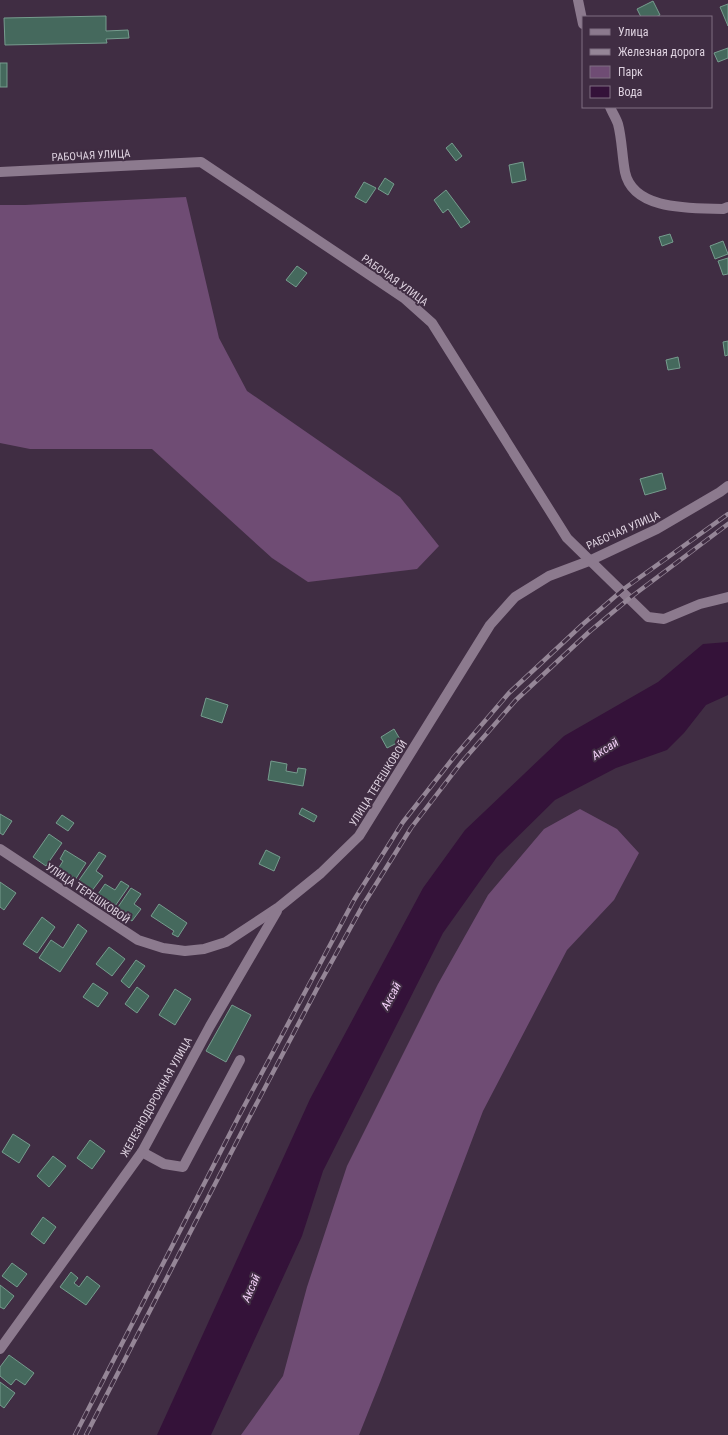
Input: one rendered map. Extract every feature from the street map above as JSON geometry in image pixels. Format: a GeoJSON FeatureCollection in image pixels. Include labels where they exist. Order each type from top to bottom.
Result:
{"type":"FeatureCollection","features":[{"type":"Feature","properties":{"kind":"street"},"geometry":{"type":"LineString","coordinates":[[578,0],[582,19]]}},
{"type":"Feature","properties":{"kind":"street"},"geometry":{"type":"LineString","coordinates":[[610,108],[618,123],[626,174],[631,187],[645,198],[679,208],[723,209],[728,207]]}},
{"type":"Feature","properties":{"kind":"street","name":"РАБОЧАЯ УЛИЦА"},"geometry":{"type":"LineString","coordinates":[[0,172],[201,162],[404,298],[432,323],[567,538],[589,560],[657,529],[728,486]]}},
{"type":"Feature","properties":{"kind":"street"},"geometry":{"type":"LineString","coordinates":[[589,560],[648,617],[664,619],[700,604],[728,596]]}},
{"type":"Feature","properties":{"kind":"street","name":"УЛИЦА ТЕРЕШКОВОЙ"},"geometry":{"type":"LineString","coordinates":[[0,849],[138,940],[163,948],[185,951],[204,949],[226,942],[279,907],[321,873],[359,836],[486,632],[515,597],[549,576],[589,560]]}},
{"type":"Feature","properties":{"kind":"street","name":"ЖЕЛЕЗНОДОРОЖНАЯ УЛИЦА"},"geometry":{"type":"LineString","coordinates":[[0,1349],[142,1152],[210,1026],[279,907]]}},
{"type":"Feature","properties":{"kind":"street"},"geometry":{"type":"LineString","coordinates":[[142,1152],[164,1164],[183,1167],[240,1060]]}},
{"type":"Feature","properties":{"kind":"green space"},"geometry":{"type":"Polygon","coordinates":[[[186,197],[219,338],[247,391],[400,497],[439,546],[417,569],[308,582],[272,558],[152,449],[30,449],[0,443],[0,205],[186,197]]]}},
{"type":"Feature","properties":{"kind":"green space"},"geometry":{"type":"Polygon","coordinates":[[[580,809],[617,829],[639,853],[614,900],[567,950],[483,1111],[359,1435],[241,1435],[283,1376],[307,1287],[347,1166],[438,984],[488,895],[544,829],[580,809]]]}},
{"type":"Feature","properties":{"kind":"water","name":"Аксай"},"geometry":{"type":"Polygon","coordinates":[[[728,642],[728,695],[706,705],[684,733],[667,750],[616,768],[555,800],[497,857],[443,933],[323,1171],[302,1236],[211,1435],[157,1435],[310,1099],[423,888],[465,830],[564,736],[658,682],[703,644],[728,642]]]}},
{"type":"Feature","properties":{"kind":"building"},"geometry":{"type":"Polygon","coordinates":[[[653,1],[660,15],[640,16],[637,9],[653,1]]]}},
{"type":"Feature","properties":{"kind":"building"},"geometry":{"type":"Polygon","coordinates":[[[728,4],[728,26],[720,7],[728,4]]]}},
{"type":"Feature","properties":{"kind":"building"},"geometry":{"type":"Polygon","coordinates":[[[106,16],[106,31],[128,30],[129,38],[106,39],[107,43],[5,45],[4,18],[106,16]]]}},
{"type":"Feature","properties":{"kind":"building"},"geometry":{"type":"Polygon","coordinates":[[[728,48],[728,58],[718,62],[714,53],[728,48]]]}},
{"type":"Feature","properties":{"kind":"building"},"geometry":{"type":"Polygon","coordinates":[[[0,63],[7,63],[7,87],[0,87],[0,63]]]}},
{"type":"Feature","properties":{"kind":"building"},"geometry":{"type":"Polygon","coordinates":[[[452,143],[462,156],[456,161],[446,148],[452,143]]]}},
{"type":"Feature","properties":{"kind":"building"},"geometry":{"type":"Polygon","coordinates":[[[523,162],[526,180],[512,183],[509,165],[523,162]]]}},
{"type":"Feature","properties":{"kind":"building"},"geometry":{"type":"Polygon","coordinates":[[[385,178],[394,184],[388,195],[378,189],[385,178]]]}},
{"type":"Feature","properties":{"kind":"building"},"geometry":{"type":"Polygon","coordinates":[[[364,182],[376,188],[366,203],[355,197],[364,182]]]}},
{"type":"Feature","properties":{"kind":"building"},"geometry":{"type":"Polygon","coordinates":[[[446,190],[470,222],[461,228],[448,209],[443,213],[434,200],[446,190]]]}},
{"type":"Feature","properties":{"kind":"building"},"geometry":{"type":"Polygon","coordinates":[[[670,234],[673,242],[662,246],[659,237],[670,234]]]}},
{"type":"Feature","properties":{"kind":"building"},"geometry":{"type":"Polygon","coordinates":[[[723,241],[728,254],[715,259],[710,246],[723,241]]]}},
{"type":"Feature","properties":{"kind":"building"},"geometry":{"type":"Polygon","coordinates":[[[728,258],[728,274],[723,275],[718,261],[728,258]]]}},
{"type":"Feature","properties":{"kind":"building"},"geometry":{"type":"Polygon","coordinates":[[[297,266],[307,273],[296,287],[286,280],[297,266]]]}},
{"type":"Feature","properties":{"kind":"building"},"geometry":{"type":"Polygon","coordinates":[[[728,341],[728,355],[725,356],[723,342],[728,341]]]}},
{"type":"Feature","properties":{"kind":"building"},"geometry":{"type":"Polygon","coordinates":[[[678,357],[680,368],[668,370],[666,360],[678,357]]]}},
{"type":"Feature","properties":{"kind":"building"},"geometry":{"type":"Polygon","coordinates":[[[662,473],[666,489],[645,495],[640,479],[662,473]]]}},
{"type":"Feature","properties":{"kind":"building"},"geometry":{"type":"Polygon","coordinates":[[[206,698],[228,705],[222,723],[201,716],[206,698]]]}},
{"type":"Feature","properties":{"kind":"building"},"geometry":{"type":"Polygon","coordinates":[[[394,729],[401,741],[387,748],[381,737],[394,729]]]}},
{"type":"Feature","properties":{"kind":"building"},"geometry":{"type":"Polygon","coordinates":[[[271,761],[287,764],[286,771],[297,773],[298,768],[306,769],[303,786],[268,780],[271,761]]]}},
{"type":"Feature","properties":{"kind":"building"},"geometry":{"type":"Polygon","coordinates":[[[302,808],[317,816],[314,822],[299,814],[302,808]]]}},
{"type":"Feature","properties":{"kind":"building"},"geometry":{"type":"Polygon","coordinates":[[[0,814],[12,821],[3,835],[0,833],[0,814]]]}},
{"type":"Feature","properties":{"kind":"building"},"geometry":{"type":"Polygon","coordinates":[[[62,815],[74,823],[68,831],[56,823],[62,815]]]}},
{"type":"Feature","properties":{"kind":"building"},"geometry":{"type":"Polygon","coordinates":[[[49,834],[62,843],[46,866],[33,857],[49,834]]]}},
{"type":"Feature","properties":{"kind":"building"},"geometry":{"type":"Polygon","coordinates":[[[65,850],[86,863],[75,880],[58,869],[63,861],[60,859],[65,850]]]}},
{"type":"Feature","properties":{"kind":"building"},"geometry":{"type":"Polygon","coordinates":[[[266,850],[280,857],[274,871],[259,864],[266,850]]]}},
{"type":"Feature","properties":{"kind":"building"},"geometry":{"type":"Polygon","coordinates":[[[99,852],[106,856],[96,871],[103,876],[91,892],[77,883],[99,852]]]}},
{"type":"Feature","properties":{"kind":"building"},"geometry":{"type":"Polygon","coordinates":[[[121,881],[129,886],[113,909],[96,897],[105,884],[115,890],[121,881]]]}},
{"type":"Feature","properties":{"kind":"building"},"geometry":{"type":"Polygon","coordinates":[[[0,882],[16,893],[4,910],[0,907],[0,882]]]}},
{"type":"Feature","properties":{"kind":"building"},"geometry":{"type":"Polygon","coordinates":[[[131,888],[141,894],[134,904],[141,909],[132,921],[116,910],[131,888]]]}},
{"type":"Feature","properties":{"kind":"building"},"geometry":{"type":"Polygon","coordinates":[[[159,904],[187,923],[178,937],[172,934],[174,931],[151,916],[159,904]]]}},
{"type":"Feature","properties":{"kind":"building"},"geometry":{"type":"Polygon","coordinates":[[[42,917],[55,927],[37,953],[23,944],[42,917]]]}},
{"type":"Feature","properties":{"kind":"building"},"geometry":{"type":"Polygon","coordinates":[[[78,924],[87,931],[60,972],[39,958],[51,940],[63,948],[78,924]]]}},
{"type":"Feature","properties":{"kind":"building"},"geometry":{"type":"Polygon","coordinates":[[[109,947],[125,959],[112,976],[96,964],[109,947]]]}},
{"type":"Feature","properties":{"kind":"building"},"geometry":{"type":"Polygon","coordinates":[[[136,960],[145,966],[129,988],[121,981],[136,960]]]}},
{"type":"Feature","properties":{"kind":"building"},"geometry":{"type":"Polygon","coordinates":[[[93,983],[108,993],[98,1007],[83,997],[93,983]]]}},
{"type":"Feature","properties":{"kind":"building"},"geometry":{"type":"Polygon","coordinates":[[[137,987],[149,996],[137,1013],[125,1004],[137,987]]]}},
{"type":"Feature","properties":{"kind":"building"},"geometry":{"type":"Polygon","coordinates":[[[175,989],[191,999],[175,1025],[159,1015],[175,989]]]}},
{"type":"Feature","properties":{"kind":"building"},"geometry":{"type":"Polygon","coordinates":[[[232,1005],[251,1015],[226,1062],[206,1051],[232,1005]]]}},
{"type":"Feature","properties":{"kind":"building"},"geometry":{"type":"Polygon","coordinates":[[[13,1134],[30,1145],[19,1163],[2,1152],[13,1134]]]}},
{"type":"Feature","properties":{"kind":"building"},"geometry":{"type":"Polygon","coordinates":[[[90,1140],[105,1151],[92,1169],[77,1158],[90,1140]]]}},
{"type":"Feature","properties":{"kind":"building"},"geometry":{"type":"Polygon","coordinates":[[[53,1156],[66,1166],[49,1187],[37,1176],[53,1156]]]}},
{"type":"Feature","properties":{"kind":"building"},"geometry":{"type":"Polygon","coordinates":[[[43,1217],[56,1227],[44,1244],[31,1234],[43,1217]]]}},
{"type":"Feature","properties":{"kind":"building"},"geometry":{"type":"Polygon","coordinates":[[[12,1263],[27,1274],[17,1287],[2,1276],[12,1263]]]}},
{"type":"Feature","properties":{"kind":"building"},"geometry":{"type":"Polygon","coordinates":[[[71,1272],[78,1278],[74,1283],[79,1287],[87,1276],[100,1286],[86,1305],[60,1287],[71,1272]]]}},
{"type":"Feature","properties":{"kind":"building"},"geometry":{"type":"Polygon","coordinates":[[[0,1285],[14,1296],[4,1309],[0,1307],[0,1285]]]}},
{"type":"Feature","properties":{"kind":"building"},"geometry":{"type":"Polygon","coordinates":[[[9,1355],[34,1373],[25,1385],[16,1379],[11,1385],[0,1376],[0,1367],[9,1355]]]}},
{"type":"Feature","properties":{"kind":"building"},"geometry":{"type":"Polygon","coordinates":[[[0,1382],[15,1393],[4,1408],[0,1405],[0,1382]]]}},
{"type":"Feature","properties":{"kind":"railway"},"geometry":{"type":"LineString","coordinates":[[75,1435],[240,1114],[354,900],[403,822],[454,757],[509,693],[582,625],[625,588],[728,514]]}},
{"type":"Feature","properties":{"kind":"railway"},"geometry":{"type":"LineString","coordinates":[[86,1435],[320,983],[363,905],[411,828],[461,763],[516,700],[589,632],[631,597],[728,524]]}}]}
